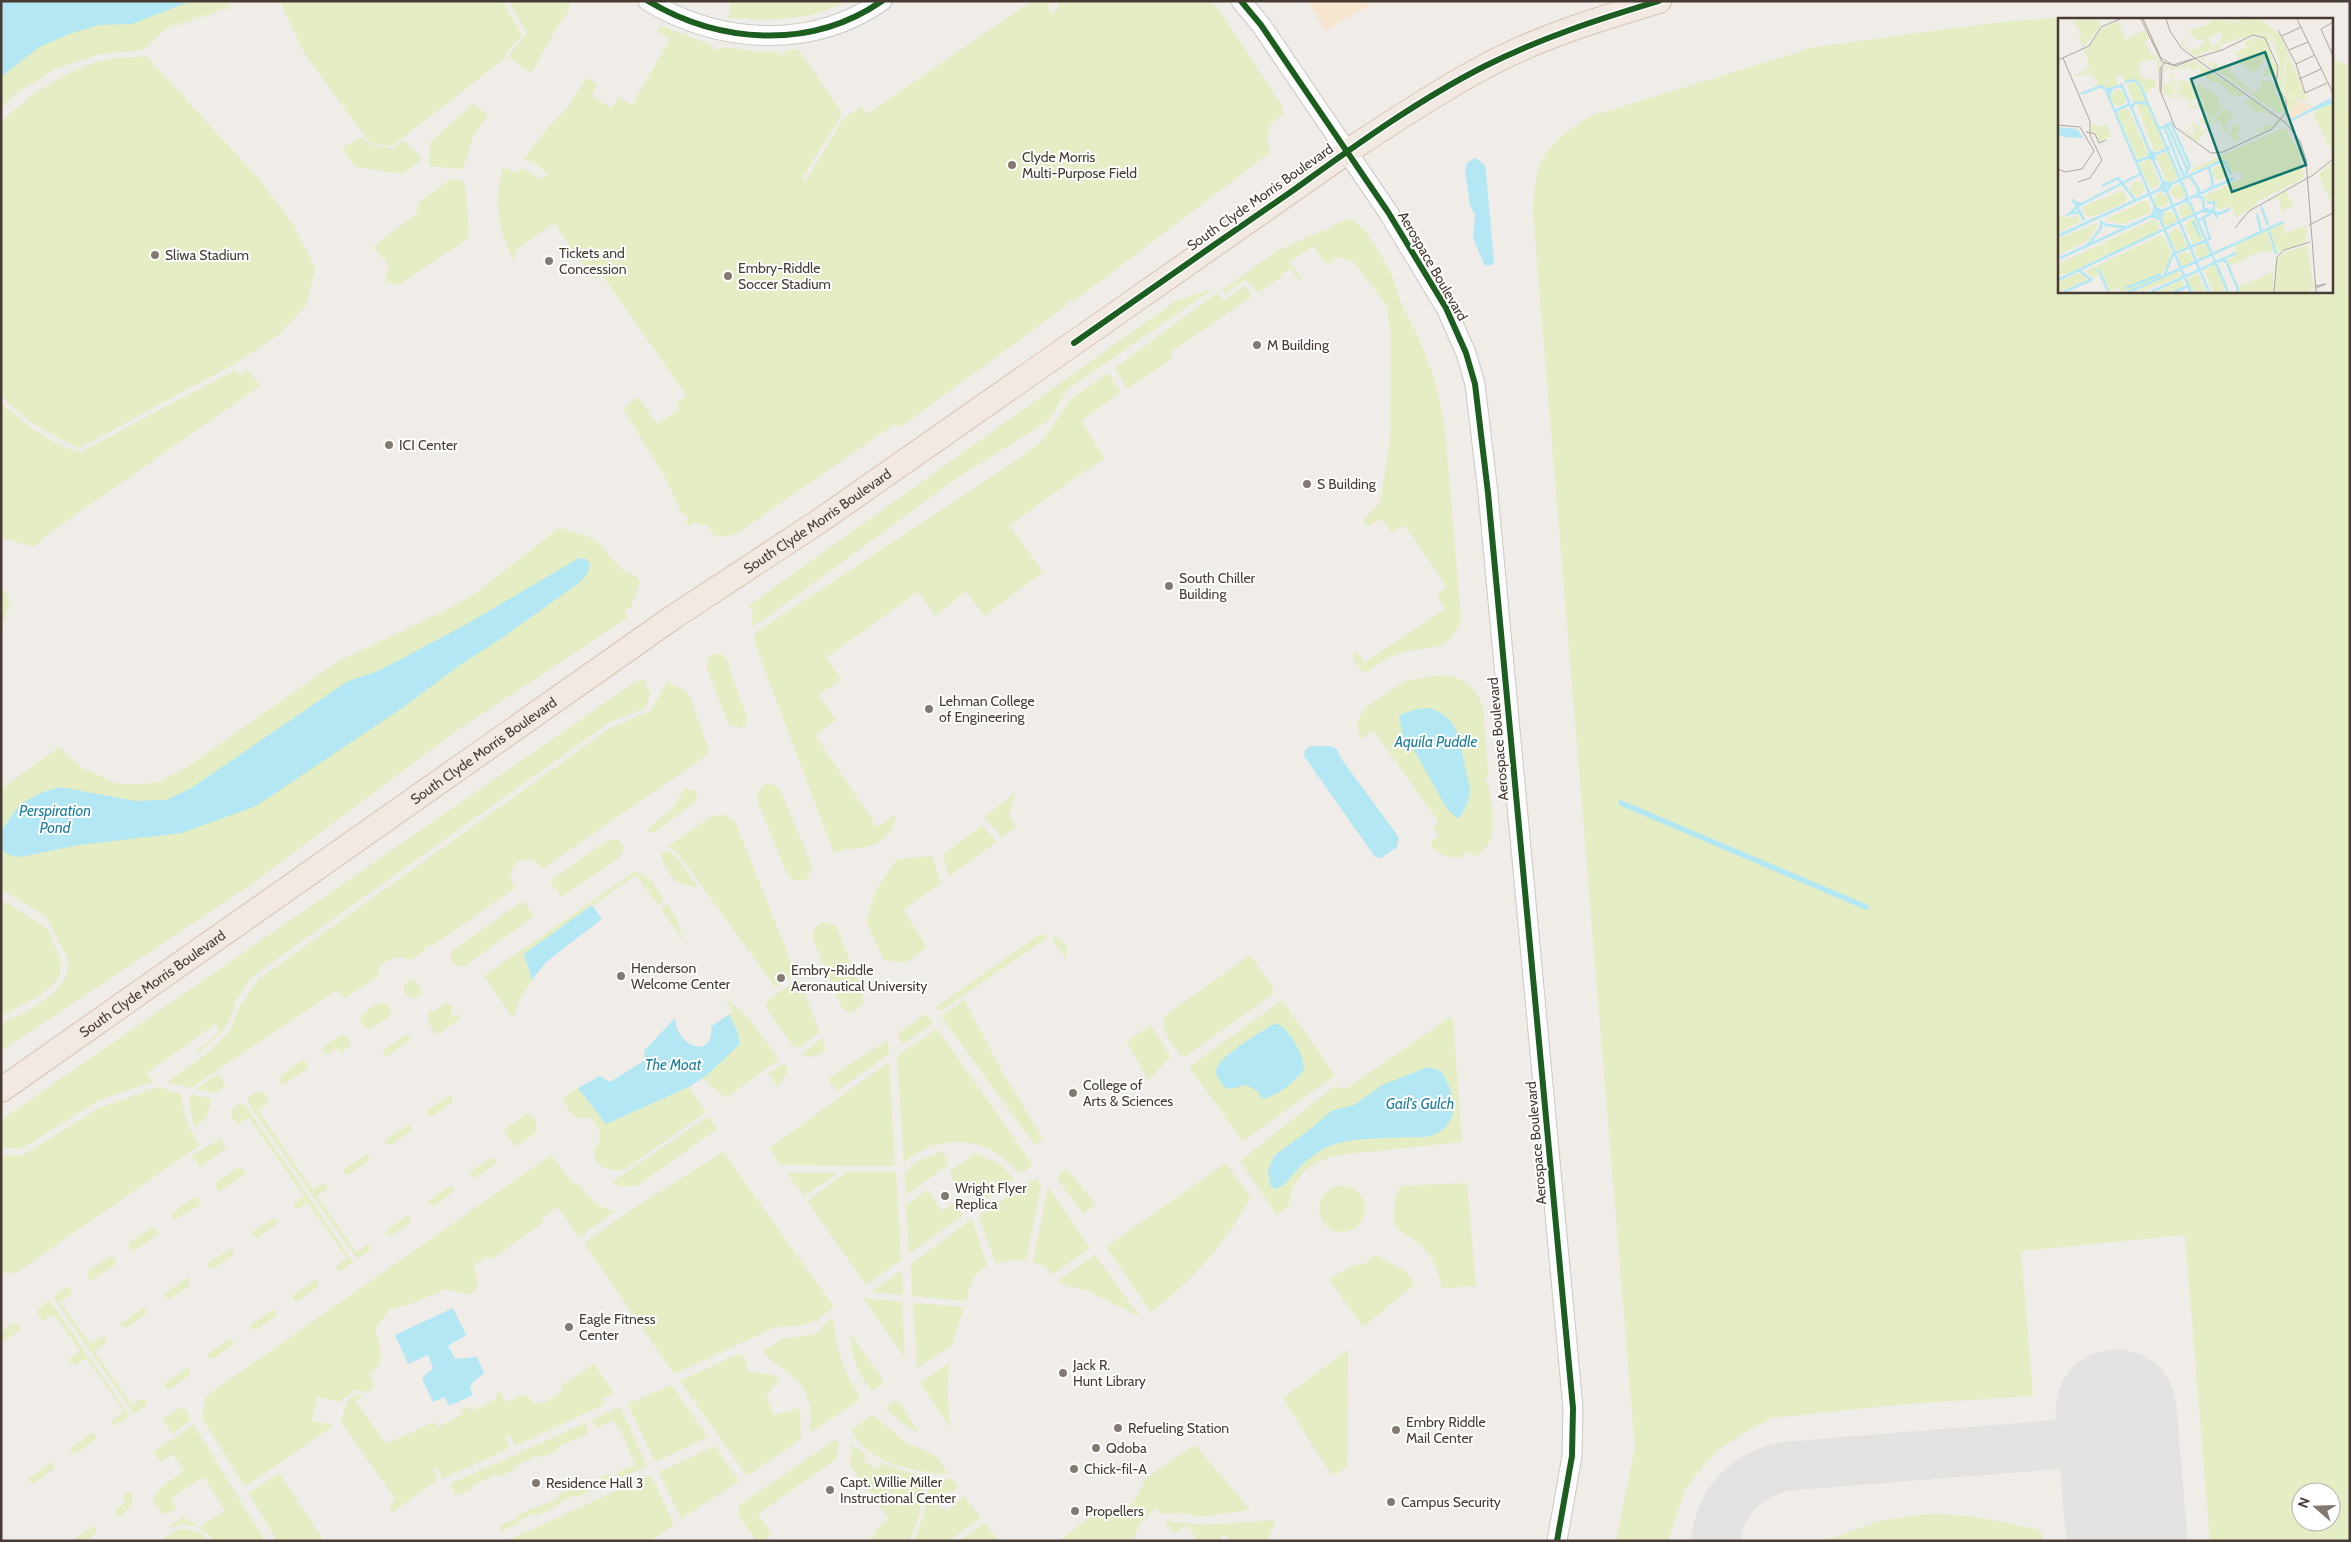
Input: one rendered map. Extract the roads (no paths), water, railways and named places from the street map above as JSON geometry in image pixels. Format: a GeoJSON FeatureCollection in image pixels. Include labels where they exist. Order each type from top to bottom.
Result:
{"type":"FeatureCollection","features":[{"type":"Feature","properties":{"kind":"main road","name":"South Clyde Morris Boulevard"},"geometry":{"type":"LineString","coordinates":[[1,1090],[675,616],[818,522],[1346,153],[1485,66],[1545,39],[1606,17],[1659,1]]}},
{"type":"Feature","properties":{"kind":"street"},"geometry":{"type":"LineString","coordinates":[[648,1],[703,25],[728,33],[780,37],[806,34],[844,21],[882,1]]}},
{"type":"Feature","properties":{"kind":"street","name":"Aerospace Boulevard"},"geometry":{"type":"LineString","coordinates":[[1242,1],[1261,25],[1346,153],[1388,212],[1446,308],[1466,353],[1475,384],[1489,503],[1573,1408],[1572,1456],[1557,1541]]}},
{"type":"Feature","properties":{"kind":"water"},"geometry":{"type":"Polygon","coordinates":[[[1,1],[191,1],[132,24],[99,25],[69,34],[39,47],[1,77],[1,1]]]}},
{"type":"Feature","properties":{"kind":"water"},"geometry":{"type":"Polygon","coordinates":[[[1475,158],[1484,164],[1486,172],[1494,264],[1485,266],[1473,238],[1475,215],[1470,205],[1465,169],[1467,163],[1475,158]]]}},
{"type":"Feature","properties":{"kind":"water","name":"Perspiration Pond"},"geometry":{"type":"Polygon","coordinates":[[[579,558],[586,559],[590,564],[588,573],[579,583],[499,640],[460,665],[405,706],[256,806],[182,833],[79,845],[20,857],[9,855],[1,849],[1,831],[20,804],[43,792],[60,787],[135,801],[166,800],[191,788],[348,681],[378,671],[465,625],[579,558]]]}},
{"type":"Feature","properties":{"kind":"water","name":"Aquila Puddle"},"geometry":{"type":"Polygon","coordinates":[[[1430,708],[1439,712],[1451,722],[1460,743],[1470,789],[1468,800],[1461,816],[1457,818],[1447,809],[1413,748],[1403,737],[1399,715],[1417,709],[1430,708]]]}},
{"type":"Feature","properties":{"kind":"water"},"geometry":{"type":"Polygon","coordinates":[[[1311,746],[1330,746],[1337,749],[1342,760],[1399,838],[1397,847],[1381,858],[1375,857],[1304,756],[1305,750],[1311,746]]]}},
{"type":"Feature","properties":{"kind":"water"},"geometry":{"type":"Polygon","coordinates":[[[592,905],[602,919],[546,962],[532,980],[524,954],[592,905]]]}},
{"type":"Feature","properties":{"kind":"water","name":"The Moat"},"geometry":{"type":"Polygon","coordinates":[[[729,1014],[737,1030],[740,1044],[707,1075],[689,1087],[606,1124],[578,1088],[600,1076],[610,1082],[645,1060],[644,1051],[675,1018],[677,1029],[682,1037],[688,1043],[702,1046],[711,1037],[711,1027],[729,1014]]]}},
{"type":"Feature","properties":{"kind":"water"},"geometry":{"type":"Polygon","coordinates":[[[1276,1023],[1291,1036],[1299,1049],[1304,1069],[1301,1074],[1280,1092],[1262,1099],[1258,1091],[1245,1085],[1231,1089],[1224,1087],[1216,1073],[1217,1067],[1222,1060],[1240,1045],[1276,1023]]]}},
{"type":"Feature","properties":{"kind":"water","name":"Gail's Gulch"},"geometry":{"type":"Polygon","coordinates":[[[1428,1067],[1441,1071],[1453,1097],[1452,1115],[1449,1123],[1443,1129],[1428,1137],[1369,1139],[1337,1143],[1311,1157],[1282,1186],[1275,1189],[1270,1185],[1268,1170],[1274,1156],[1331,1111],[1354,1105],[1382,1085],[1428,1067]]]}},
{"type":"Feature","properties":{"kind":"water"},"geometry":{"type":"Polygon","coordinates":[[[453,1308],[466,1335],[448,1346],[455,1359],[477,1357],[484,1373],[472,1383],[470,1389],[473,1395],[449,1406],[445,1397],[433,1402],[422,1378],[433,1368],[428,1355],[408,1364],[395,1335],[453,1308]]]}},
{"type":"Feature","properties":{"kind":"waterway"},"geometry":{"type":"LineString","coordinates":[[1621,803],[1866,907]]}},
{"type":"Feature","properties":{"kind":"place","name":"Clyde Morris Multi-Purpose Field"},"geometry":{"type":"Point","coordinates":[1012,165]}},
{"type":"Feature","properties":{"kind":"place","name":"Sliwa Stadium"},"geometry":{"type":"Point","coordinates":[155,255]}},
{"type":"Feature","properties":{"kind":"place","name":"Tickets and Concession"},"geometry":{"type":"Point","coordinates":[549,261]}},
{"type":"Feature","properties":{"kind":"place","name":"Embry-Riddle Soccer Stadium"},"geometry":{"type":"Point","coordinates":[728,276]}},
{"type":"Feature","properties":{"kind":"place","name":"M Building"},"geometry":{"type":"Point","coordinates":[1257,345]}},
{"type":"Feature","properties":{"kind":"place","name":"ICI Center"},"geometry":{"type":"Point","coordinates":[389,445]}},
{"type":"Feature","properties":{"kind":"place","name":"S Building"},"geometry":{"type":"Point","coordinates":[1307,484]}},
{"type":"Feature","properties":{"kind":"place","name":"South Chiller Building"},"geometry":{"type":"Point","coordinates":[1169,586]}},
{"type":"Feature","properties":{"kind":"place","name":"Lehman College of Engineering"},"geometry":{"type":"Point","coordinates":[929,709]}},
{"type":"Feature","properties":{"kind":"place","name":"Henderson Welcome Center"},"geometry":{"type":"Point","coordinates":[621,976]}},
{"type":"Feature","properties":{"kind":"place","name":"Embry-Riddle Aeronautical University"},"geometry":{"type":"Point","coordinates":[781,978]}},
{"type":"Feature","properties":{"kind":"place","name":"College of Arts & Sciences"},"geometry":{"type":"Point","coordinates":[1073,1093]}},
{"type":"Feature","properties":{"kind":"place","name":"Wright Flyer Replica"},"geometry":{"type":"Point","coordinates":[945,1196]}},
{"type":"Feature","properties":{"kind":"place","name":"Eagle Fitness Center"},"geometry":{"type":"Point","coordinates":[569,1327]}},
{"type":"Feature","properties":{"kind":"place","name":"Jack R. Hunt Library"},"geometry":{"type":"Point","coordinates":[1063,1373]}},
{"type":"Feature","properties":{"kind":"place","name":"Refueling Station"},"geometry":{"type":"Point","coordinates":[1118,1428]}},
{"type":"Feature","properties":{"kind":"place","name":"Embry Riddle Mail Center"},"geometry":{"type":"Point","coordinates":[1396,1430]}},
{"type":"Feature","properties":{"kind":"place","name":"Qdoba"},"geometry":{"type":"Point","coordinates":[1096,1448]}},
{"type":"Feature","properties":{"kind":"place","name":"Chick-fil-A"},"geometry":{"type":"Point","coordinates":[1074,1469]}},
{"type":"Feature","properties":{"kind":"place","name":"Residence Hall 3"},"geometry":{"type":"Point","coordinates":[536,1483]}},
{"type":"Feature","properties":{"kind":"place","name":"Capt. Willie Miller Instructional Center"},"geometry":{"type":"Point","coordinates":[830,1490]}},
{"type":"Feature","properties":{"kind":"place","name":"Campus Security"},"geometry":{"type":"Point","coordinates":[1391,1502]}},
{"type":"Feature","properties":{"kind":"place","name":"Propellers"},"geometry":{"type":"Point","coordinates":[1075,1511]}}]}
